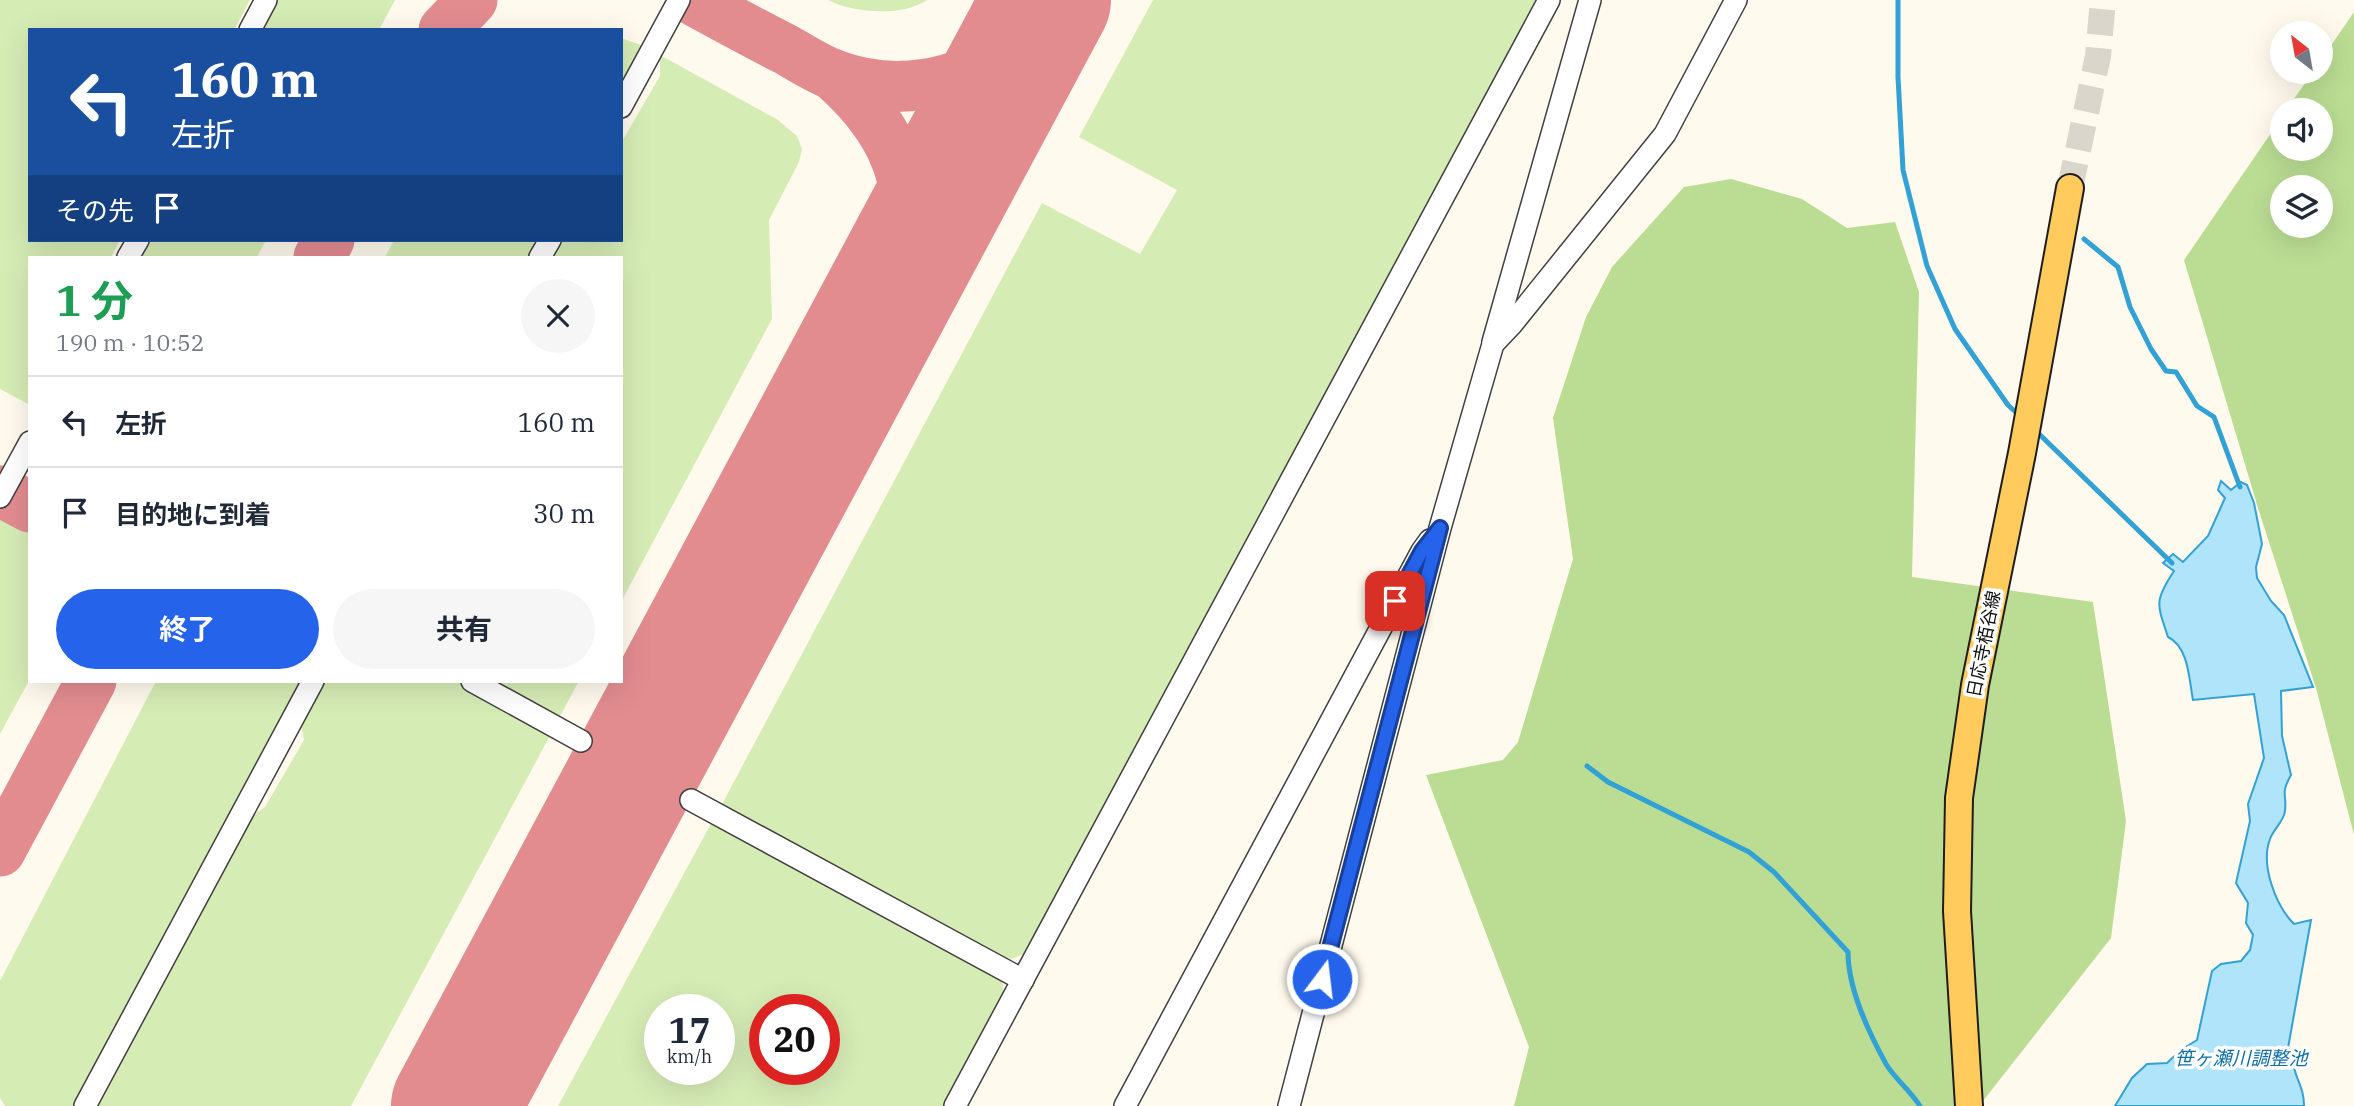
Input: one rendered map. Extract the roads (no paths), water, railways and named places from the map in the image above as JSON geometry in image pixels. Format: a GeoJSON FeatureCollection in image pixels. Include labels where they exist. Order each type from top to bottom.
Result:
{"type":"FeatureCollection","features":[{"type":"Feature","properties":{"kind":"main road","name":"日応寺栢谷線"},"geometry":{"type":"LineString","coordinates":[[1969,1106],[1957,911],[1957,848],[1962,773],[1975,685],[2022,453],[2070,188]]}},
{"type":"Feature","properties":{"kind":"lane"},"geometry":{"type":"LineString","coordinates":[[251,28],[266,0]]}},
{"type":"Feature","properties":{"kind":"lane"},"geometry":{"type":"LineString","coordinates":[[623,103],[679,0]]}},
{"type":"Feature","properties":{"kind":"lane"},"geometry":{"type":"LineString","coordinates":[[955,1106],[1502,92],[1549,0]]}},
{"type":"Feature","properties":{"kind":"lane"},"geometry":{"type":"LineString","coordinates":[[1289,1106],[1440,528],[1590,0]]}},
{"type":"Feature","properties":{"kind":"lane"},"geometry":{"type":"LineString","coordinates":[[1493,344],[1665,134],[1736,0]]}},
{"type":"Feature","properties":{"kind":"lane"},"geometry":{"type":"LineString","coordinates":[[0,497],[28,447]]}},
{"type":"Feature","properties":{"kind":"lane"},"geometry":{"type":"LineString","coordinates":[[1125,1106],[1422,551],[1440,528]]}},
{"type":"Feature","properties":{"kind":"lane"},"geometry":{"type":"LineString","coordinates":[[85,1106],[312,683]]}},
{"type":"Feature","properties":{"kind":"lane"},"geometry":{"type":"LineString","coordinates":[[476,683],[581,741]]}},
{"type":"Feature","properties":{"kind":"lane"},"geometry":{"type":"LineString","coordinates":[[691,800],[1023,980]]}},
{"type":"Feature","properties":{"kind":"water","name":"笹ヶ瀬川調整池"},"geometry":{"type":"Polygon","coordinates":[[[2221,481],[2231,490],[2241,482],[2247,485],[2254,503],[2262,544],[2256,567],[2257,578],[2271,601],[2284,615],[2313,687],[2281,691],[2282,736],[2291,775],[2285,790],[2284,815],[2267,849],[2268,873],[2281,907],[2294,924],[2311,920],[2288,1048],[2304,1106],[2115,1106],[2132,1078],[2147,1064],[2167,1063],[2197,1040],[2212,971],[2221,964],[2241,961],[2250,950],[2253,935],[2246,923],[2248,903],[2236,883],[2250,821],[2248,804],[2264,758],[2254,694],[2193,700],[2184,656],[2175,642],[2168,637],[2159,603],[2163,589],[2174,571],[2163,563],[2173,554],[2183,562],[2208,536],[2225,498],[2218,490],[2221,481]]]}},
{"type":"Feature","properties":{"kind":"waterway"},"geometry":{"type":"LineString","coordinates":[[1898,0],[1898,77],[1903,170],[1927,266],[1955,329],[2008,405],[2021,417]]}},
{"type":"Feature","properties":{"kind":"waterway"},"geometry":{"type":"LineString","coordinates":[[2084,239],[2118,267],[2130,307],[2151,349],[2166,371],[2176,372],[2197,406],[2214,417],[2240,487]]}},
{"type":"Feature","properties":{"kind":"waterway"},"geometry":{"type":"LineString","coordinates":[[2036,431],[2172,563]]}},
{"type":"Feature","properties":{"kind":"waterway"},"geometry":{"type":"LineString","coordinates":[[1587,766],[1608,782],[1749,852],[1774,872],[1848,952],[1855,995],[1872,1038],[1886,1064],[1920,1106]]}},
{"type":"Feature","properties":{"kind":"tunnel"},"geometry":{"type":"LineString","coordinates":[[2070,188],[2098,56],[2103,0]]}}]}
